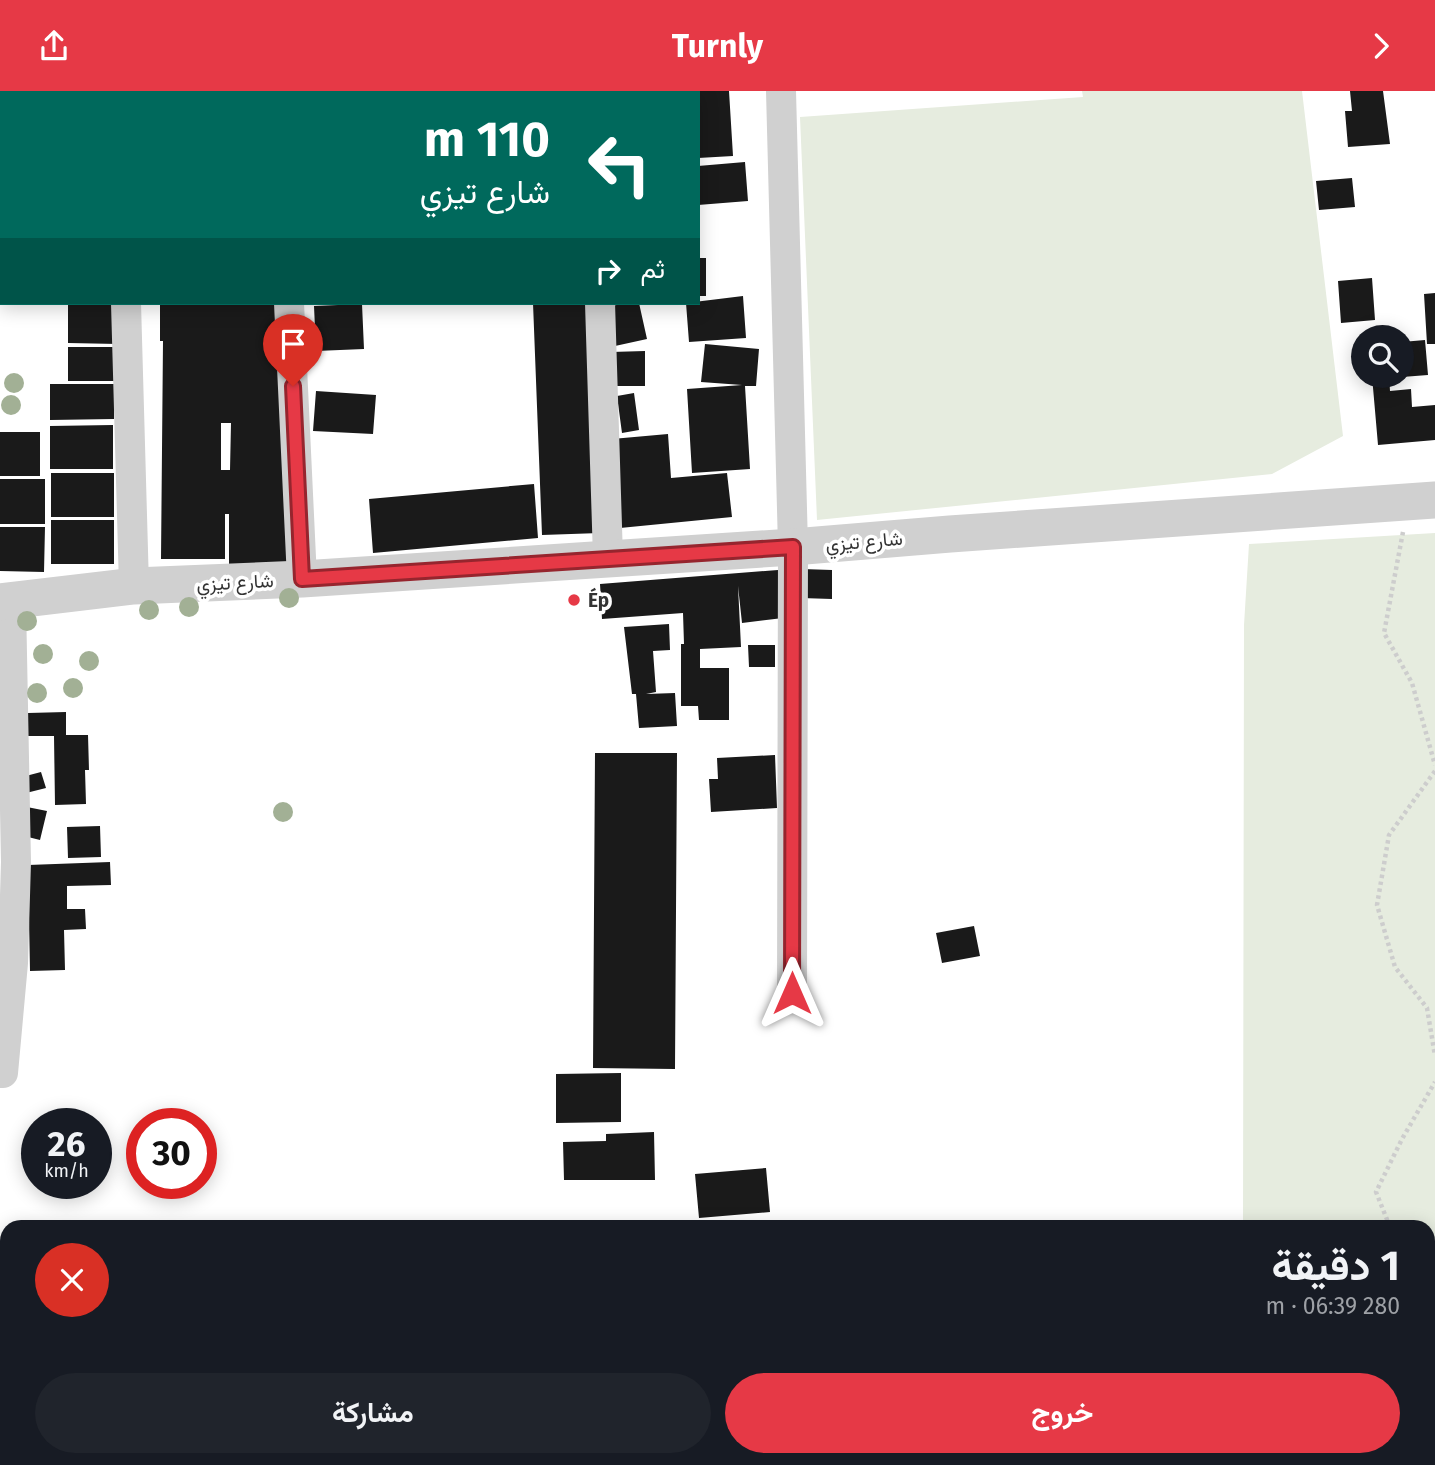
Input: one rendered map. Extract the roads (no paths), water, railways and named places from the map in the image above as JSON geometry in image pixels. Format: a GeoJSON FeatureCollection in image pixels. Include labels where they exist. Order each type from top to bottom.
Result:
{"type":"FeatureCollection","features":[{"type":"Feature","properties":{"kind":"street"},"geometry":{"type":"LineString","coordinates":[[781,91],[793,547],[792,993]]}},
{"type":"Feature","properties":{"kind":"street"},"geometry":{"type":"LineString","coordinates":[[126,305],[134,586]]}},
{"type":"Feature","properties":{"kind":"street"},"geometry":{"type":"LineString","coordinates":[[289,305],[302,579]]}},
{"type":"Feature","properties":{"kind":"street"},"geometry":{"type":"LineString","coordinates":[[600,305],[608,558]]}},
{"type":"Feature","properties":{"kind":"street","name":"شارع تيزي"},"geometry":{"type":"LineString","coordinates":[[6,602],[134,586],[302,579],[793,547],[1418,502]]}},
{"type":"Feature","properties":{"kind":"street"},"geometry":{"type":"LineString","coordinates":[[0,1073],[3,1073],[8,862],[6,602]]}},
{"type":"Feature","properties":{"kind":"place","name":"Ép"},"geometry":{"type":"Point","coordinates":[574,600]}}]}
